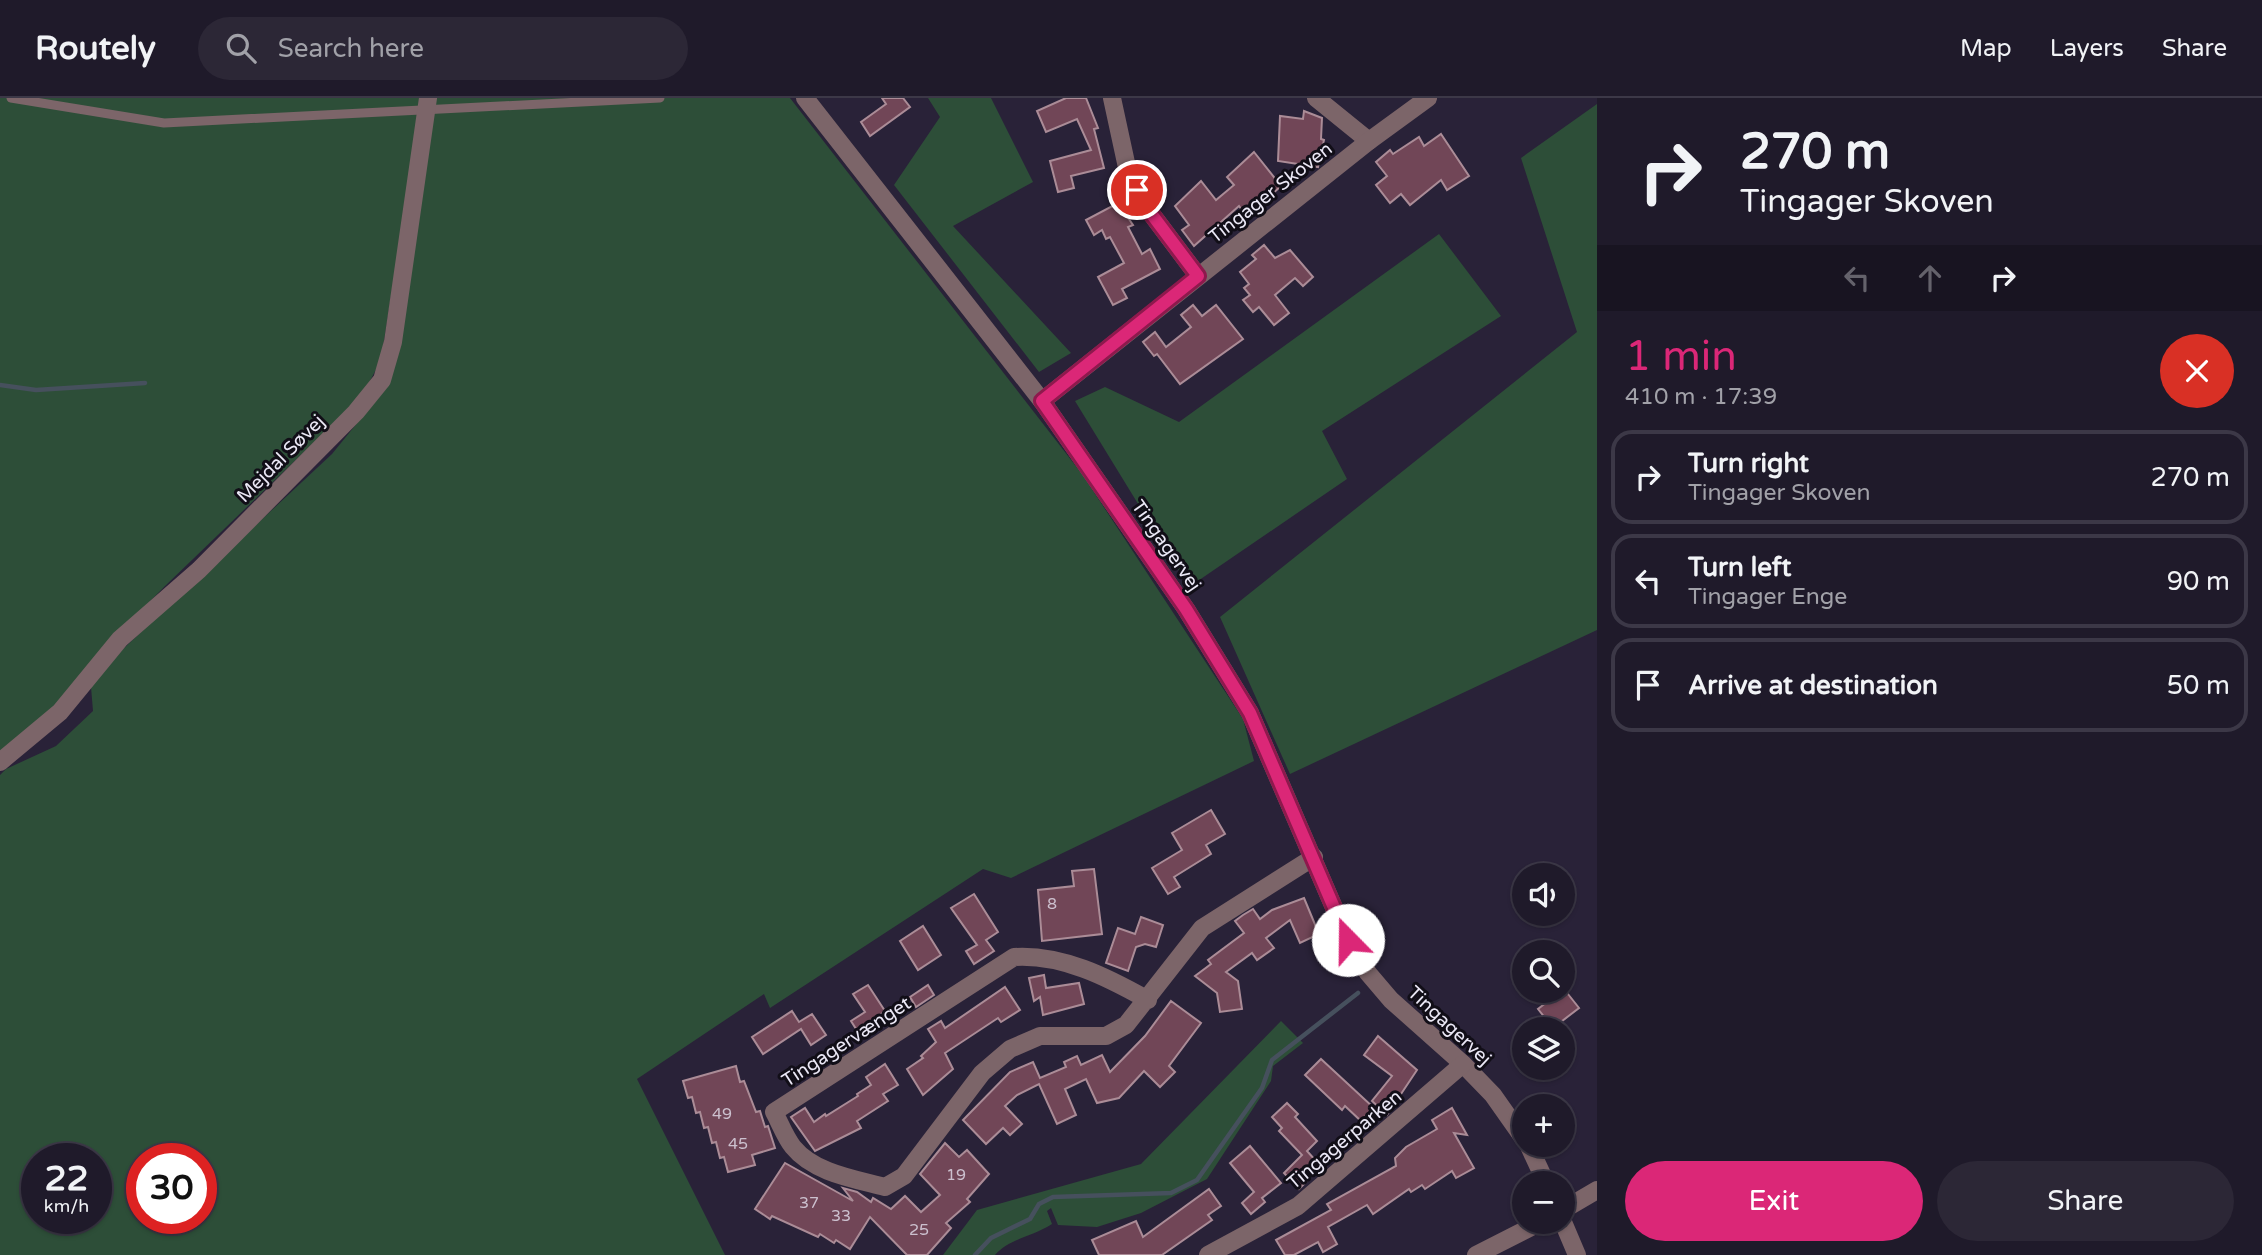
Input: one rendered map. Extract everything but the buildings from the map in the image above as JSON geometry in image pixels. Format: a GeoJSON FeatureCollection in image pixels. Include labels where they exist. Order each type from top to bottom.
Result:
{"type":"FeatureCollection","features":[{"type":"Feature","properties":{"kind":"street","name":"Tingagervej"},"geometry":{"type":"LineString","coordinates":[[805,98],[1042,401],[1186,609],[1250,713],[1348,940],[1368,973],[1391,1000],[1463,1064],[1493,1095],[1512,1122]]}},
{"type":"Feature","properties":{"kind":"street"},"geometry":{"type":"LineString","coordinates":[[1112,98],[1128,172],[1147,208],[1198,276]]}},
{"type":"Feature","properties":{"kind":"street"},"geometry":{"type":"LineString","coordinates":[[1316,98],[1369,141]]}},
{"type":"Feature","properties":{"kind":"street","name":"Tingager Skoven"},"geometry":{"type":"LineString","coordinates":[[1042,401],[1369,141],[1428,98]]}},
{"type":"Feature","properties":{"kind":"street","name":"Mejdal Søvej"},"geometry":{"type":"LineString","coordinates":[[0,762],[60,712],[120,639],[199,570],[356,412],[382,380],[393,342],[427,103]]}},
{"type":"Feature","properties":{"kind":"street","name":"Tingagervænget"},"geometry":{"type":"LineString","coordinates":[[1148,1000],[1105,976],[1038,956],[1014,957],[774,1112],[793,1147],[809,1160],[839,1175],[885,1187],[904,1175],[982,1073],[1010,1049],[1040,1036],[1106,1036],[1126,1025],[1148,1000],[1202,928],[1314,857]]}},
{"type":"Feature","properties":{"kind":"street","name":"Tingagerparken"},"geometry":{"type":"LineString","coordinates":[[1208,1255],[1298,1206],[1463,1064]]}},
{"type":"Feature","properties":{"kind":"street"},"geometry":{"type":"LineString","coordinates":[[1575,1203],[1597,1189]]}},
{"type":"Feature","properties":{"kind":"street"},"geometry":{"type":"LineString","coordinates":[[1476,1255],[1517,1234]]}},
{"type":"Feature","properties":{"kind":"street"},"geometry":{"type":"LineString","coordinates":[[1568,1234],[1577,1255]]}},
{"type":"Feature","properties":{"kind":"lane"},"geometry":{"type":"LineString","coordinates":[[11,98],[164,123],[427,103],[660,98]]}},
{"type":"Feature","properties":{"kind":"green space"},"geometry":{"type":"Polygon","coordinates":[[[0,98],[419,98],[418,123],[381,360],[362,396],[114,638],[62,704],[0,753],[0,98]]]}},
{"type":"Feature","properties":{"kind":"green space"},"geometry":{"type":"Polygon","coordinates":[[[432,98],[790,98],[1082,474],[1243,719],[1254,761],[1011,878],[983,869],[770,1008],[764,994],[637,1079],[725,1255],[0,1255],[0,775],[6,769],[56,746],[93,711],[91,687],[123,649],[332,454],[388,385],[432,98]]]}},
{"type":"Feature","properties":{"kind":"green space"},"geometry":{"type":"Polygon","coordinates":[[[928,98],[991,98],[1033,182],[953,226],[1071,353],[1039,372],[894,185],[940,117],[928,98]]]}},
{"type":"Feature","properties":{"kind":"green space"},"geometry":{"type":"Polygon","coordinates":[[[1597,104],[1597,630],[1290,774],[1220,617],[1577,332],[1521,158],[1597,104]]]}},
{"type":"Feature","properties":{"kind":"green space"},"geometry":{"type":"Polygon","coordinates":[[[1439,234],[1501,316],[1322,431],[1347,479],[1189,587],[1075,401],[1105,387],[1179,422],[1439,234]]]}},
{"type":"Feature","properties":{"kind":"green space"},"geometry":{"type":"Polygon","coordinates":[[[1281,1021],[1303,1043],[1273,1066],[1271,1081],[1207,1179],[1141,1213],[1097,1227],[1058,1225],[1051,1208],[1047,1211],[1052,1224],[1014,1241],[995,1255],[943,1255],[977,1210],[1141,1164],[1281,1021]]]}},
{"type":"Feature","properties":{"kind":"waterway"},"geometry":{"type":"LineString","coordinates":[[0,385],[36,390],[145,383]]}},
{"type":"Feature","properties":{"kind":"waterway"},"geometry":{"type":"LineString","coordinates":[[975,1255],[991,1238],[1030,1219],[1039,1204],[1053,1197],[1171,1193],[1197,1180],[1262,1088],[1272,1060],[1358,993]]}},
{"type":"Feature","properties":{"kind":"route"},"geometry":{"type":"LineString","coordinates":[[1137,190],[1147,208],[1198,276],[1042,401],[1186,609],[1250,713],[1348,940]]}}]}
